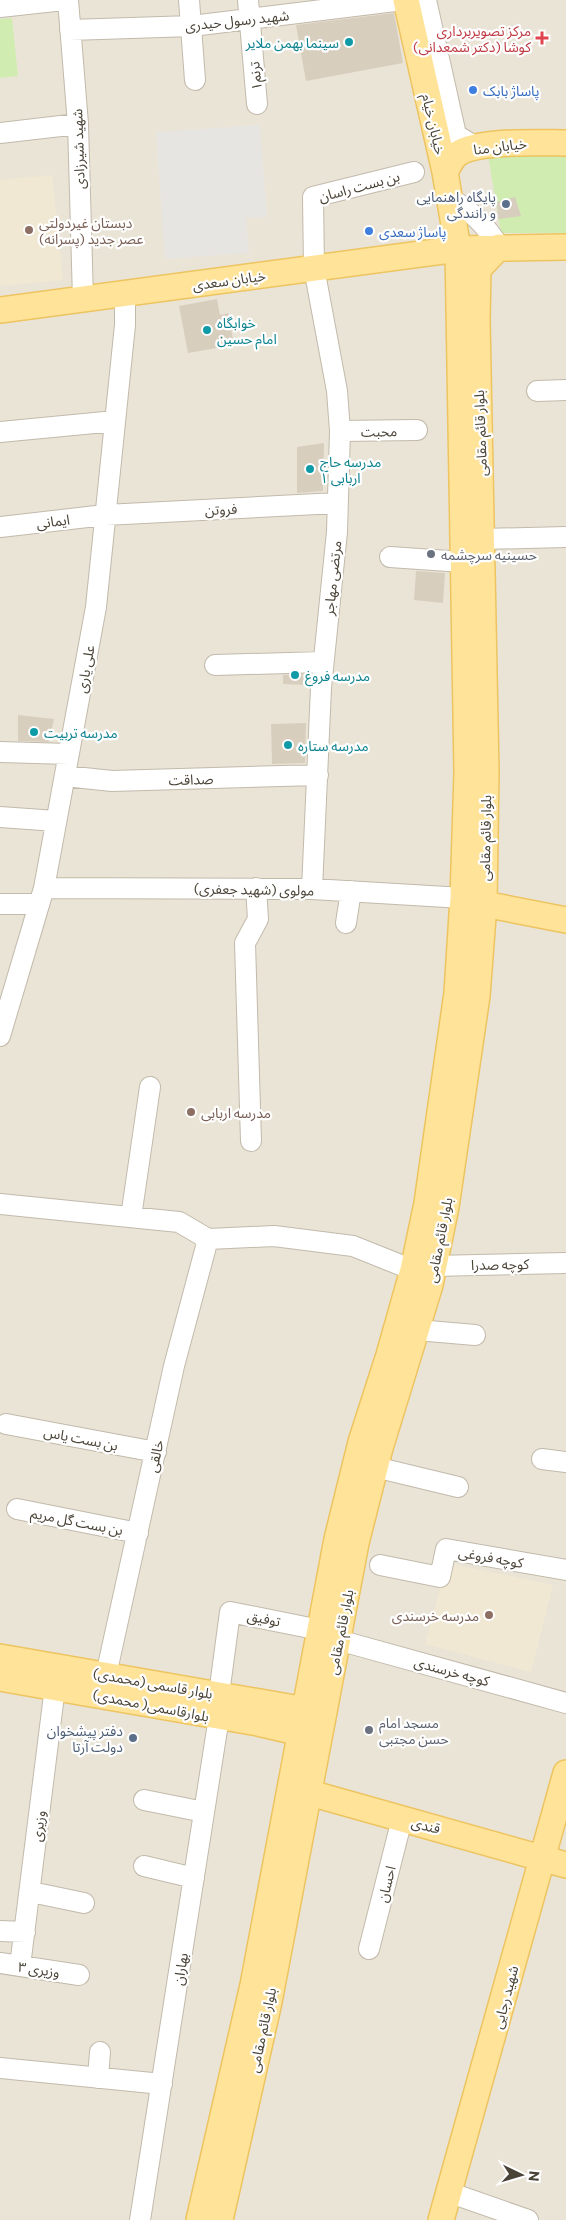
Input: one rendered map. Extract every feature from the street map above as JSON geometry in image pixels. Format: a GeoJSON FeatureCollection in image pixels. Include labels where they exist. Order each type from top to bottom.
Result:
{"type":"FeatureCollection","features":[{"type":"Feature","properties":{"kind":"main road","name":"خیابان خیام"},"geometry":{"type":"LineString","coordinates":[[405,0],[445,172],[458,249]]}},
{"type":"Feature","properties":{"kind":"main road","name":"خیابان منا"},"geometry":{"type":"LineString","coordinates":[[445,172],[456,155],[476,147],[517,142],[566,143]]}},
{"type":"Feature","properties":{"kind":"main road"},"geometry":{"type":"LineString","coordinates":[[421,254],[441,231],[450,198]]}},
{"type":"Feature","properties":{"kind":"main road","name":"بلوار قائم مقامی"},"geometry":{"type":"LineString","coordinates":[[199,2220],[262,1986],[310,1793],[329,1635],[337,1539],[361,1442],[398,1358],[417,1330],[427,1203],[457,993],[474,901],[476,739],[483,539],[477,320],[478,269],[499,247]]}},
{"type":"Feature","properties":{"kind":"main road","name":"خیابان سعدی"},"geometry":{"type":"LineString","coordinates":[[0,310],[458,249],[566,247]]}},
{"type":"Feature","properties":{"kind":"main road","name":"بلوار قائم مقامی"},"geometry":{"type":"LineString","coordinates":[[458,249],[463,562],[476,739]]}},
{"type":"Feature","properties":{"kind":"main road"},"geometry":{"type":"LineString","coordinates":[[474,901],[566,920]]}},
{"type":"Feature","properties":{"kind":"main road","name":"بلوار قائم مقامی"},"geometry":{"type":"LineString","coordinates":[[220,2220],[262,1986],[303,1722],[356,1543],[375,1467],[398,1358],[423,1268]]}},
{"type":"Feature","properties":{"kind":"main road","name":"بلوار قاسمی (محمدی)"},"geometry":{"type":"LineString","coordinates":[[0,1657],[106,1675],[219,1706],[303,1722]]}},
{"type":"Feature","properties":{"kind":"main road","name":"بلوارقاسمی( محمدی)"},"geometry":{"type":"LineString","coordinates":[[0,1678],[55,1687],[219,1706]]}},
{"type":"Feature","properties":{"kind":"main road","name":"شهید رجایی"},"geometry":{"type":"LineString","coordinates":[[441,2220],[490,2050],[555,1861],[566,1773]]}},
{"type":"Feature","properties":{"kind":"main road","name":"قندی"},"geometry":{"type":"LineString","coordinates":[[310,1793],[555,1861]]}},
{"type":"Feature","properties":{"kind":"street"},"geometry":{"type":"LineString","coordinates":[[0,7],[66,0]]}},
{"type":"Feature","properties":{"kind":"street","name":"شهید شیرزادی"},"geometry":{"type":"LineString","coordinates":[[66,0],[78,124],[83,299]]}},
{"type":"Feature","properties":{"kind":"street"},"geometry":{"type":"LineString","coordinates":[[190,0],[195,80]]}},
{"type":"Feature","properties":{"kind":"street","name":"شهید رسول حیدری"},"geometry":{"type":"LineString","coordinates":[[70,30],[192,26],[249,9],[405,0]]}},
{"type":"Feature","properties":{"kind":"street"},"geometry":{"type":"LineString","coordinates":[[426,0],[456,135],[476,147]]}},
{"type":"Feature","properties":{"kind":"street","name":"ترنم۱"},"geometry":{"type":"LineString","coordinates":[[249,9],[257,104]]}},
{"type":"Feature","properties":{"kind":"street"},"geometry":{"type":"LineString","coordinates":[[0,132],[78,124]]}},
{"type":"Feature","properties":{"kind":"street","name":"بن بست راسان"},"geometry":{"type":"LineString","coordinates":[[314,268],[313,197],[414,172]]}},
{"type":"Feature","properties":{"kind":"street"},"geometry":{"type":"LineString","coordinates":[[450,198],[470,210],[490,231],[499,247]]}},
{"type":"Feature","properties":{"kind":"street","name":"مرتضی مهاجر"},"geometry":{"type":"LineString","coordinates":[[312,889],[323,662],[337,532],[340,431],[337,391],[314,268]]}},
{"type":"Feature","properties":{"kind":"street","name":"علی یاری"},"geometry":{"type":"LineString","coordinates":[[0,1036],[41,896],[96,607],[125,325],[125,294]]}},
{"type":"Feature","properties":{"kind":"street"},"geometry":{"type":"LineString","coordinates":[[537,391],[566,390]]}},
{"type":"Feature","properties":{"kind":"street"},"geometry":{"type":"LineString","coordinates":[[0,432],[115,421]]}},
{"type":"Feature","properties":{"kind":"street","name":"محبت"},"geometry":{"type":"LineString","coordinates":[[340,431],[417,430]]}},
{"type":"Feature","properties":{"kind":"street","name":"فروتن"},"geometry":{"type":"LineString","coordinates":[[105,515],[337,503]]}},
{"type":"Feature","properties":{"kind":"street","name":"ایمانی"},"geometry":{"type":"LineString","coordinates":[[0,527],[105,515]]}},
{"type":"Feature","properties":{"kind":"street"},"geometry":{"type":"LineString","coordinates":[[483,539],[566,537]]}},
{"type":"Feature","properties":{"kind":"street"},"geometry":{"type":"LineString","coordinates":[[390,558],[463,562]]}},
{"type":"Feature","properties":{"kind":"street"},"geometry":{"type":"LineString","coordinates":[[215,665],[323,662]]}},
{"type":"Feature","properties":{"kind":"street"},"geometry":{"type":"LineString","coordinates":[[0,752],[69,754]]}},
{"type":"Feature","properties":{"kind":"street","name":"صداقت"},"geometry":{"type":"LineString","coordinates":[[65,776],[112,781],[318,775]]}},
{"type":"Feature","properties":{"kind":"street"},"geometry":{"type":"LineString","coordinates":[[0,817],[56,821]]}},
{"type":"Feature","properties":{"kind":"street"},"geometry":{"type":"LineString","coordinates":[[251,1141],[246,942],[258,919],[256,888]]}},
{"type":"Feature","properties":{"kind":"street","name":"مولوی (شهید جعفری)"},"geometry":{"type":"LineString","coordinates":[[0,904],[41,896],[256,888],[351,891],[474,901]]}},
{"type":"Feature","properties":{"kind":"street"},"geometry":{"type":"LineString","coordinates":[[346,923],[351,891]]}},
{"type":"Feature","properties":{"kind":"street"},"geometry":{"type":"LineString","coordinates":[[131,1217],[150,1087]]}},
{"type":"Feature","properties":{"kind":"street"},"geometry":{"type":"LineString","coordinates":[[0,1204],[179,1222],[208,1239],[274,1236],[353,1246],[423,1268]]}},
{"type":"Feature","properties":{"kind":"street","name":"خالقی"},"geometry":{"type":"LineString","coordinates":[[106,1675],[174,1366],[208,1239]]}},
{"type":"Feature","properties":{"kind":"street","name":"کوچه صدرا"},"geometry":{"type":"LineString","coordinates":[[423,1268],[566,1263]]}},
{"type":"Feature","properties":{"kind":"street"},"geometry":{"type":"LineString","coordinates":[[417,1330],[475,1335]]}},
{"type":"Feature","properties":{"kind":"street","name":"بن بست یاس"},"geometry":{"type":"LineString","coordinates":[[6,1424],[156,1452]]}},
{"type":"Feature","properties":{"kind":"street"},"geometry":{"type":"LineString","coordinates":[[542,1459],[566,1462]]}},
{"type":"Feature","properties":{"kind":"street"},"geometry":{"type":"LineString","coordinates":[[375,1467],[458,1487]]}},
{"type":"Feature","properties":{"kind":"street","name":"بن بست گل مریم"},"geometry":{"type":"LineString","coordinates":[[17,1510],[138,1534]]}},
{"type":"Feature","properties":{"kind":"street","name":"کوچه فروغی"},"geometry":{"type":"LineString","coordinates":[[380,1565],[440,1577],[446,1549],[566,1570]]}},
{"type":"Feature","properties":{"kind":"street","name":"توفیق"},"geometry":{"type":"LineString","coordinates":[[219,1706],[230,1612],[329,1635]]}},
{"type":"Feature","properties":{"kind":"street","name":"کوچه خرسندی"},"geometry":{"type":"LineString","coordinates":[[329,1635],[566,1702]]}},
{"type":"Feature","properties":{"kind":"street","name":"وزیری"},"geometry":{"type":"LineString","coordinates":[[20,1966],[31,1892],[55,1687]]}},
{"type":"Feature","properties":{"kind":"street","name":"بهاران"},"geometry":{"type":"LineString","coordinates":[[140,2220],[219,1706]]}},
{"type":"Feature","properties":{"kind":"street"},"geometry":{"type":"LineString","coordinates":[[144,1800],[204,1812]]}},
{"type":"Feature","properties":{"kind":"street","name":"احسان"},"geometry":{"type":"LineString","coordinates":[[369,1949],[402,1819]]}},
{"type":"Feature","properties":{"kind":"street"},"geometry":{"type":"LineString","coordinates":[[144,1866],[194,1878]]}},
{"type":"Feature","properties":{"kind":"street"},"geometry":{"type":"LineString","coordinates":[[31,1892],[84,1902]]}},
{"type":"Feature","properties":{"kind":"street"},"geometry":{"type":"LineString","coordinates":[[0,1931],[25,1932]]}},
{"type":"Feature","properties":{"kind":"street","name":"وزیری ۳"},"geometry":{"type":"LineString","coordinates":[[0,1964],[79,1975]]}},
{"type":"Feature","properties":{"kind":"street"},"geometry":{"type":"LineString","coordinates":[[98,2078],[100,2052]]}},
{"type":"Feature","properties":{"kind":"street"},"geometry":{"type":"LineString","coordinates":[[0,2068],[162,2084]]}},
{"type":"Feature","properties":{"kind":"street"},"geometry":{"type":"LineString","coordinates":[[448,2192],[528,2220]]}},
{"type":"Feature","properties":{"kind":"shaded area"},"geometry":{"type":"Polygon","coordinates":[[[0,0],[566,0],[566,2220],[0,2220],[0,0]]]}},
{"type":"Feature","properties":{"kind":"shaded area"},"geometry":{"type":"Polygon","coordinates":[[[260,125],[267,217],[246,218],[249,253],[165,259],[156,132],[260,125]]]}},
{"type":"Feature","properties":{"kind":"shaded area","name":"دبستان غیردولتی عصر جدید (پسرانه)"},"geometry":{"type":"Polygon","coordinates":[[[52,175],[63,280],[0,286],[0,180],[52,175]]]}},
{"type":"Feature","properties":{"kind":"shaded area","name":"مدرسه خرسندی"},"geometry":{"type":"Polygon","coordinates":[[[447,1563],[553,1585],[531,1672],[425,1644],[447,1563]]]}},
{"type":"Feature","properties":{"kind":"green space"},"geometry":{"type":"Polygon","coordinates":[[[12,18],[18,76],[0,78],[0,19],[12,18]]]}},
{"type":"Feature","properties":{"kind":"green space"},"geometry":{"type":"Polygon","coordinates":[[[566,154],[566,233],[501,233],[488,155],[566,154]]]}},
{"type":"Feature","properties":{"kind":"building"},"geometry":{"type":"Polygon","coordinates":[[[394,13],[403,63],[306,81],[296,25],[394,13]]]}},
{"type":"Feature","properties":{"kind":"building"},"geometry":{"type":"Polygon","coordinates":[[[515,197],[521,216],[498,219],[497,202],[515,197]]]}},
{"type":"Feature","properties":{"kind":"building","name":"خوابگاه امام حسین"},"geometry":{"type":"Polygon","coordinates":[[[217,299],[220,315],[228,313],[234,345],[188,353],[179,306],[217,299]]]}},
{"type":"Feature","properties":{"kind":"building","name":"مدرسه حاج اربابی ۱"},"geometry":{"type":"Polygon","coordinates":[[[324,443],[323,491],[297,493],[297,447],[324,443]]]}},
{"type":"Feature","properties":{"kind":"building"},"geometry":{"type":"Polygon","coordinates":[[[416,571],[445,573],[443,603],[414,600],[416,571]]]}},
{"type":"Feature","properties":{"kind":"building"},"geometry":{"type":"Polygon","coordinates":[[[307,674],[306,685],[283,684],[283,675],[307,674]]]}},
{"type":"Feature","properties":{"kind":"building","name":"مدرسه تربیت"},"geometry":{"type":"Polygon","coordinates":[[[18,715],[54,719],[49,742],[18,741],[18,715]]]}},
{"type":"Feature","properties":{"kind":"building","name":"مدرسه ستاره"},"geometry":{"type":"Polygon","coordinates":[[[306,723],[305,763],[272,764],[271,724],[306,723]]]}},
{"type":"Feature","properties":{"kind":"place","name":"مرکز تصویربرداری کوشا (دکتر شمعدانی)"},"geometry":{"type":"Point","coordinates":[542,38]}},
{"type":"Feature","properties":{"kind":"place","name":"سینما بهمن ملایر"},"geometry":{"type":"Point","coordinates":[349,42]}},
{"type":"Feature","properties":{"kind":"place","name":"پاساژ بابک"},"geometry":{"type":"Point","coordinates":[473,90]}},
{"type":"Feature","properties":{"kind":"place","name":"پایگاه راهنمایی و رانندگی"},"geometry":{"type":"Point","coordinates":[506,204]}},
{"type":"Feature","properties":{"kind":"place","name":"دبستان غیردولتی عصر جدید (پسرانه)"},"geometry":{"type":"Point","coordinates":[29,230]}},
{"type":"Feature","properties":{"kind":"place","name":"پاساژ سعدی"},"geometry":{"type":"Point","coordinates":[369,231]}},
{"type":"Feature","properties":{"kind":"place","name":"خوابگاه امام حسین"},"geometry":{"type":"Point","coordinates":[207,330]}},
{"type":"Feature","properties":{"kind":"place","name":"مدرسه حاج اربابی ۱"},"geometry":{"type":"Point","coordinates":[310,469]}},
{"type":"Feature","properties":{"kind":"place","name":"حسینیه سرچشمه"},"geometry":{"type":"Point","coordinates":[431,554]}},
{"type":"Feature","properties":{"kind":"place","name":"مدرسه فروغ"},"geometry":{"type":"Point","coordinates":[295,675]}},
{"type":"Feature","properties":{"kind":"place","name":"مدرسه تربیت"},"geometry":{"type":"Point","coordinates":[34,732]}},
{"type":"Feature","properties":{"kind":"place","name":"مدرسه ستاره"},"geometry":{"type":"Point","coordinates":[288,745]}},
{"type":"Feature","properties":{"kind":"place","name":"مدرسه اربابی"},"geometry":{"type":"Point","coordinates":[191,1112]}},
{"type":"Feature","properties":{"kind":"place","name":"مدرسه خرسندی"},"geometry":{"type":"Point","coordinates":[489,1615]}},
{"type":"Feature","properties":{"kind":"place","name":"مسجد امام حسن مجتبی"},"geometry":{"type":"Point","coordinates":[369,1730]}},
{"type":"Feature","properties":{"kind":"place","name":"دفتر پیشخوان دولت آرتا"},"geometry":{"type":"Point","coordinates":[133,1738]}}]}
